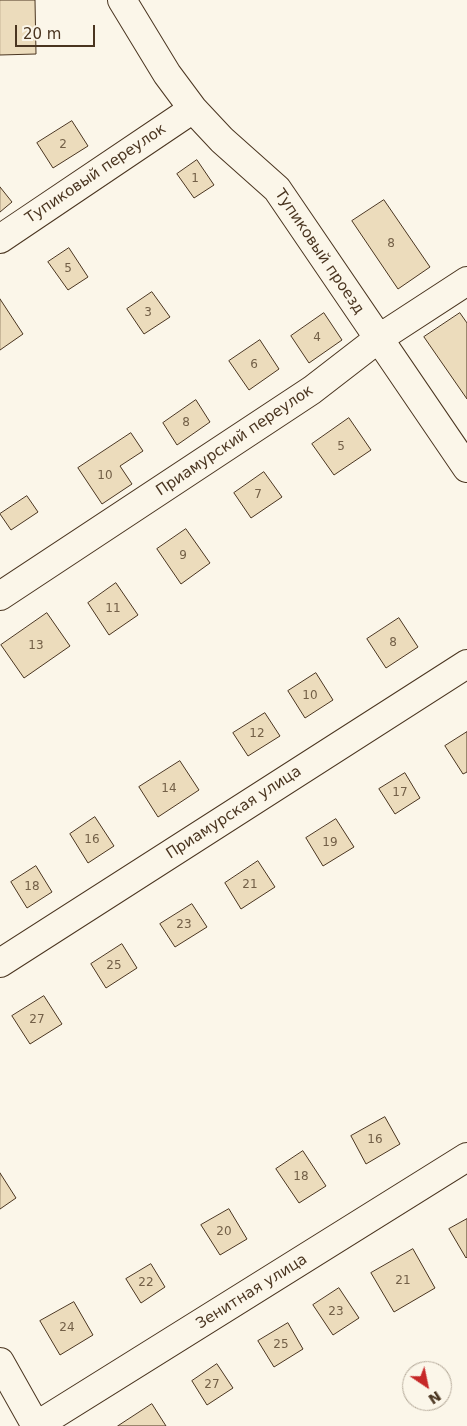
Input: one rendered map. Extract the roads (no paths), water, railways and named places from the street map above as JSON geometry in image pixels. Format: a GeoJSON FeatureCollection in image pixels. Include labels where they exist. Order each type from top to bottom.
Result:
{"type":"FeatureCollection","features":[{"type":"Feature","properties":{"kind":"street","name":"Тупиковый проезд"},"geometry":{"type":"LineString","coordinates":[[122,0],[167,74],[193,109],[222,140],[277,189],[378,340],[467,468]]}},
{"type":"Feature","properties":{"kind":"street","name":"Тупиковый переулок"},"geometry":{"type":"LineString","coordinates":[[0,239],[193,109]]}},
{"type":"Feature","properties":{"kind":"street","name":"Приамурский переулок"},"geometry":{"type":"LineString","coordinates":[[0,596],[312,390],[378,340],[467,281]]}},
{"type":"Feature","properties":{"kind":"street","name":"Приамурская улица"},"geometry":{"type":"LineString","coordinates":[[0,963],[467,664]]}},
{"type":"Feature","properties":{"kind":"street","name":"Зенитная улица"},"geometry":{"type":"LineString","coordinates":[[36,1426],[467,1157]]}},
{"type":"Feature","properties":{"kind":"street"},"geometry":{"type":"LineString","coordinates":[[0,1362],[36,1426]]}}]}
